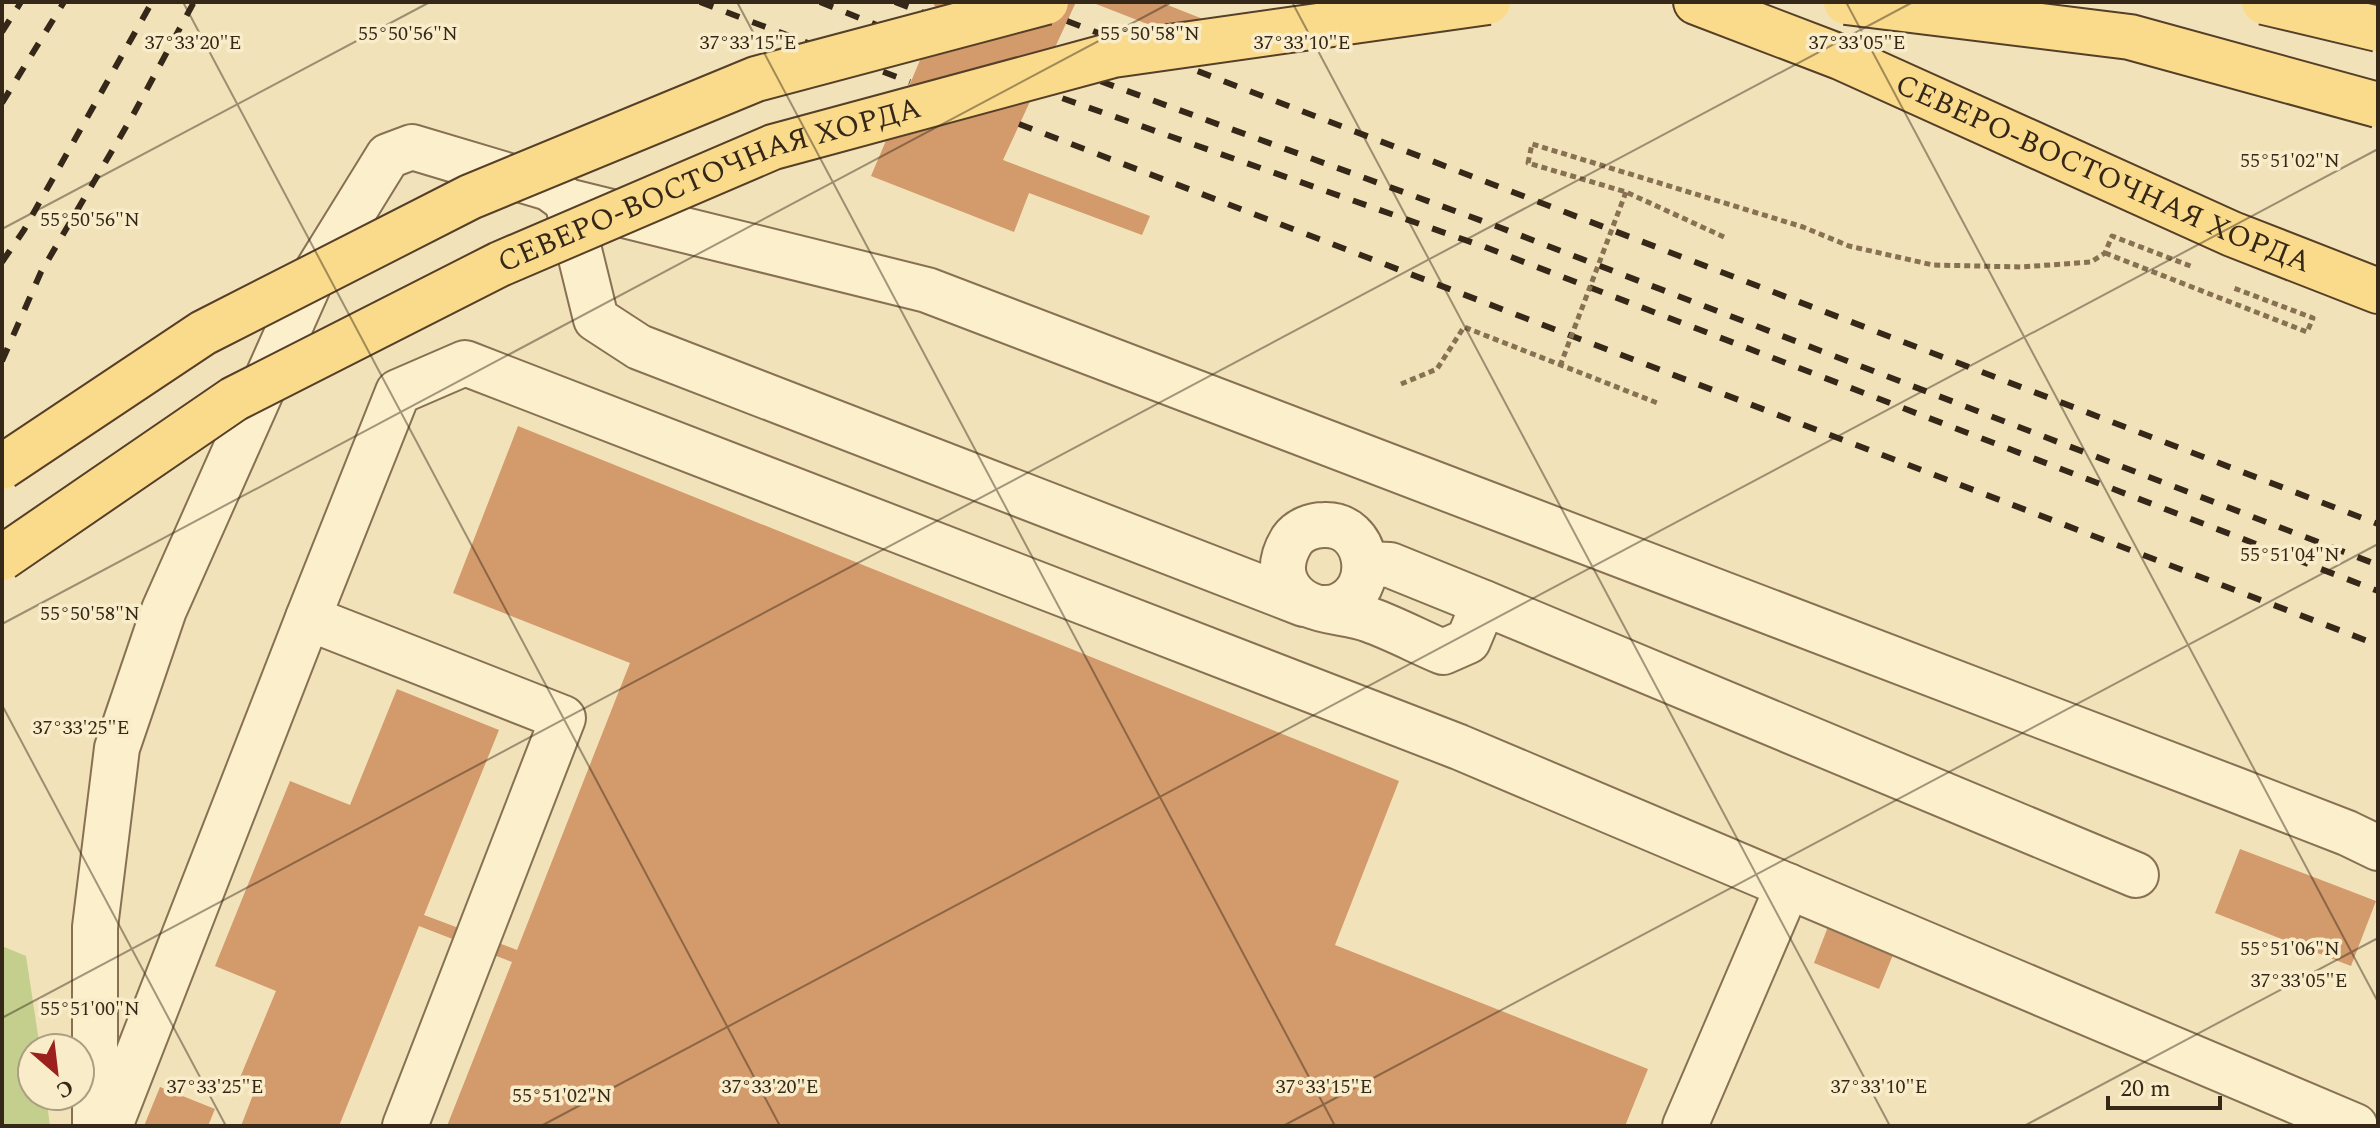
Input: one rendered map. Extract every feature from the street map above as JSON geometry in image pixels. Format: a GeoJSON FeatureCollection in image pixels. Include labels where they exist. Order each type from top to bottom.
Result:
{"type":"FeatureCollection","features":[{"type":"Feature","properties":{"kind":"main road"},"geometry":{"type":"LineString","coordinates":[[2,467],[203,333],[470,197],[756,79],[1046,2]]}},
{"type":"Feature","properties":{"kind":"main road","name":"СЕВЕРО-ВОСТОЧНАЯ ХОРДА"},"geometry":{"type":"LineString","coordinates":[[2,558],[234,399],[500,264],[773,147],[1113,55],[1488,2]]}},
{"type":"Feature","properties":{"kind":"main road","name":"СЕВЕРО-ВОСТОЧНАЯ ХОРДА"},"geometry":{"type":"LineString","coordinates":[[1696,2],[1840,57],[2232,234],[2378,291]]}},
{"type":"Feature","properties":{"kind":"main road"},"geometry":{"type":"LineString","coordinates":[[1846,2],[2130,37],[2378,105]]}},
{"type":"Feature","properties":{"kind":"main road"},"geometry":{"type":"LineString","coordinates":[[2264,2],[2378,29]]}},
{"type":"Feature","properties":{"kind":"street"},"geometry":{"type":"LineString","coordinates":[[95,1126],[95,927],[117,748],[164,610],[309,284],[388,156],[412,147],[549,188],[567,201],[927,290],[2236,790],[2378,848]]}},
{"type":"Feature","properties":{"kind":"street"},"geometry":{"type":"LineString","coordinates":[[567,201],[596,319],[639,347],[1312,606],[1368,619],[1443,652],[1468,641],[1484,603]]}},
{"type":"Feature","properties":{"kind":"street"},"geometry":{"type":"LineString","coordinates":[[2303,262],[2378,269]]}},
{"type":"Feature","properties":{"kind":"street"},"geometry":{"type":"LineString","coordinates":[[110,1126],[398,392],[465,363],[1459,747],[2355,1126]]}},
{"type":"Feature","properties":{"kind":"street"},"geometry":{"type":"LineString","coordinates":[[1326,524],[1342,528],[1359,543],[1366,564],[1363,582],[1353,596],[1338,606],[1312,606],[1289,590],[1282,572],[1284,552],[1295,536],[1309,527],[1326,524]]}},
{"type":"Feature","properties":{"kind":"street"},"geometry":{"type":"LineString","coordinates":[[1366,564],[1390,565],[2136,875]]}},
{"type":"Feature","properties":{"kind":"street"},"geometry":{"type":"LineString","coordinates":[[308,618],[563,718],[405,1126]]}},
{"type":"Feature","properties":{"kind":"street"},"geometry":{"type":"LineString","coordinates":[[1685,1126],[1788,886]]}},
{"type":"Feature","properties":{"kind":"path"},"geometry":{"type":"LineString","coordinates":[[1724,237],[1626,192],[1528,163],[1532,144],[1803,227],[1849,246],[1933,265],[2021,267],[2091,262],[2105,253],[2112,236],[2193,267]]}},
{"type":"Feature","properties":{"kind":"path"},"geometry":{"type":"LineString","coordinates":[[1560,366],[1626,192]]}},
{"type":"Feature","properties":{"kind":"path"},"geometry":{"type":"LineString","coordinates":[[2105,253],[2307,332],[2313,318],[2231,287]]}},
{"type":"Feature","properties":{"kind":"path"},"geometry":{"type":"LineString","coordinates":[[1401,384],[1437,369],[1464,327],[1660,404]]}},
{"type":"Feature","properties":{"kind":"green space"},"geometry":{"type":"Polygon","coordinates":[[[2,946],[26,956],[38,1032],[16,1032],[16,1112],[48,1112],[50,1126],[2,1126],[2,946]]]}},
{"type":"Feature","properties":{"kind":"building"},"geometry":{"type":"Polygon","coordinates":[[[932,2],[1076,2],[1003,160],[1150,216],[1142,235],[1029,193],[1014,232],[871,176],[940,13],[932,2]]]}},
{"type":"Feature","properties":{"kind":"building"},"geometry":{"type":"Polygon","coordinates":[[[1091,2],[1160,2],[1208,21],[1201,45],[1091,2]]]}},
{"type":"Feature","properties":{"kind":"building"},"geometry":{"type":"Polygon","coordinates":[[[518,426],[1399,781],[1335,945],[1648,1069],[1625,1126],[447,1126],[512,962],[419,926],[339,1126],[241,1126],[256,1087],[239,1080],[276,991],[215,966],[290,781],[350,805],[397,689],[499,730],[424,915],[517,950],[630,663],[453,593],[518,426]]]}},
{"type":"Feature","properties":{"kind":"building"},"geometry":{"type":"Polygon","coordinates":[[[2240,849],[2376,901],[2351,966],[2215,913],[2240,849]]]}},
{"type":"Feature","properties":{"kind":"building"},"geometry":{"type":"Polygon","coordinates":[[[1831,919],[1897,945],[1879,989],[1814,963],[1831,919]]]}},
{"type":"Feature","properties":{"kind":"building"},"geometry":{"type":"Polygon","coordinates":[[[160,1087],[215,1109],[208,1126],[144,1126],[160,1087]]]}},
{"type":"Feature","properties":{"kind":"railway"},"geometry":{"type":"LineString","coordinates":[[2,32],[21,2]]}},
{"type":"Feature","properties":{"kind":"railway"},"geometry":{"type":"LineString","coordinates":[[2,103],[64,2]]}},
{"type":"Feature","properties":{"kind":"railway"},"geometry":{"type":"LineString","coordinates":[[2,262],[24,230],[152,2]]}},
{"type":"Feature","properties":{"kind":"railway"},"geometry":{"type":"LineString","coordinates":[[2,361],[41,272],[133,115],[194,2]]}},
{"type":"Feature","properties":{"kind":"railway"},"geometry":{"type":"LineString","coordinates":[[700,2],[910,82]]}},
{"type":"Feature","properties":{"kind":"railway"},"geometry":{"type":"LineString","coordinates":[[820,2],[926,45]]}},
{"type":"Feature","properties":{"kind":"railway"},"geometry":{"type":"LineString","coordinates":[[895,2],[937,18]]}},
{"type":"Feature","properties":{"kind":"railway"},"geometry":{"type":"LineString","coordinates":[[1067,21],[2378,524]]}},
{"type":"Feature","properties":{"kind":"railway"},"geometry":{"type":"LineString","coordinates":[[1048,62],[1496,226],[2378,565]]}},
{"type":"Feature","properties":{"kind":"railway"},"geometry":{"type":"LineString","coordinates":[[1036,89],[1485,247],[2378,591]]}},
{"type":"Feature","properties":{"kind":"railway"},"geometry":{"type":"LineString","coordinates":[[1019,124],[2378,645]]}}]}
